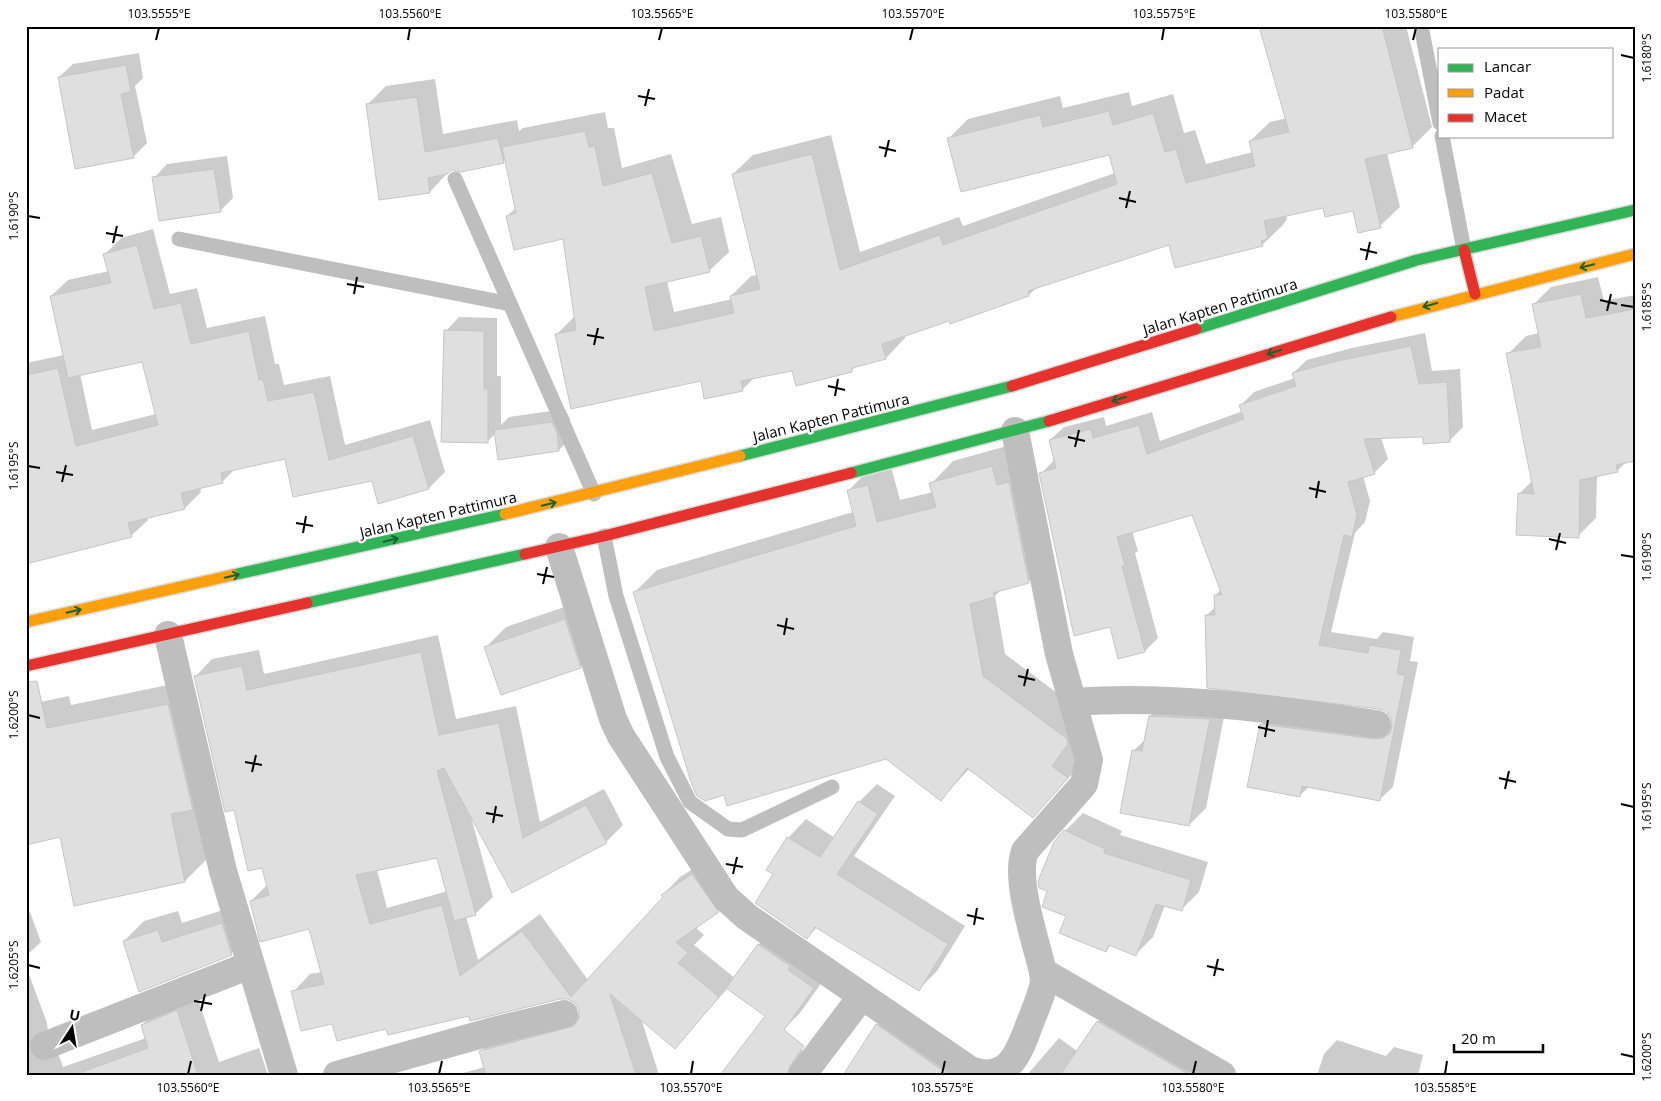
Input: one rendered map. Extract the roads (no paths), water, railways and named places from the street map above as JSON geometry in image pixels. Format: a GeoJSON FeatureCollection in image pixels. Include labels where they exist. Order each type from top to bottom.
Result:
{"type":"FeatureCollection","features":[{"type":"Feature","properties":{"kind":"main road","name":"Jalan Kapten Pattimura"},"geometry":{"type":"LineString","coordinates":[[26,622],[594,494],[1003,389],[1416,260],[1635,210]]}},
{"type":"Feature","properties":{"kind":"main road"},"geometry":{"type":"LineString","coordinates":[[1464,250],[1475,294]]}},
{"type":"Feature","properties":{"kind":"main road"},"geometry":{"type":"LineString","coordinates":[[26,666],[604,536],[1015,431],[1432,304],[1635,254]]}},
{"type":"Feature","properties":{"kind":"street"},"geometry":{"type":"LineString","coordinates":[[559,546],[620,736],[726,898],[747,917],[970,1070],[991,1074],[1008,1066],[1017,1055],[1042,991],[1043,972],[1022,883],[1022,860],[1025,851],[1084,784],[1089,760],[1059,654],[1015,431]]}},
{"type":"Feature","properties":{"kind":"street"},"geometry":{"type":"LineString","coordinates":[[168,635],[223,871],[284,1075]]}},
{"type":"Feature","properties":{"kind":"street"},"geometry":{"type":"LineString","coordinates":[[1073,702],[1120,698],[1237,704],[1377,724]]}},
{"type":"Feature","properties":{"kind":"street"},"geometry":{"type":"LineString","coordinates":[[44,1046],[250,964]]}},
{"type":"Feature","properties":{"kind":"street"},"geometry":{"type":"LineString","coordinates":[[1043,972],[1222,1075]]}},
{"type":"Feature","properties":{"kind":"street"},"geometry":{"type":"LineString","coordinates":[[802,1075],[862,996]]}},
{"type":"Feature","properties":{"kind":"street"},"geometry":{"type":"LineString","coordinates":[[337,1075],[497,1030],[564,1014]]}},
{"type":"Feature","properties":{"kind":"lane"},"geometry":{"type":"LineString","coordinates":[[1421,26],[1438,113]]}},
{"type":"Feature","properties":{"kind":"lane"},"geometry":{"type":"LineString","coordinates":[[1442,138],[1464,250]]}},
{"type":"Feature","properties":{"kind":"lane"},"geometry":{"type":"LineString","coordinates":[[455,179],[594,494]]}},
{"type":"Feature","properties":{"kind":"lane"},"geometry":{"type":"LineString","coordinates":[[179,239],[510,304]]}},
{"type":"Feature","properties":{"kind":"lane"},"geometry":{"type":"LineString","coordinates":[[604,536],[616,596],[667,757],[690,802],[728,829],[742,830],[832,787]]}}]}
